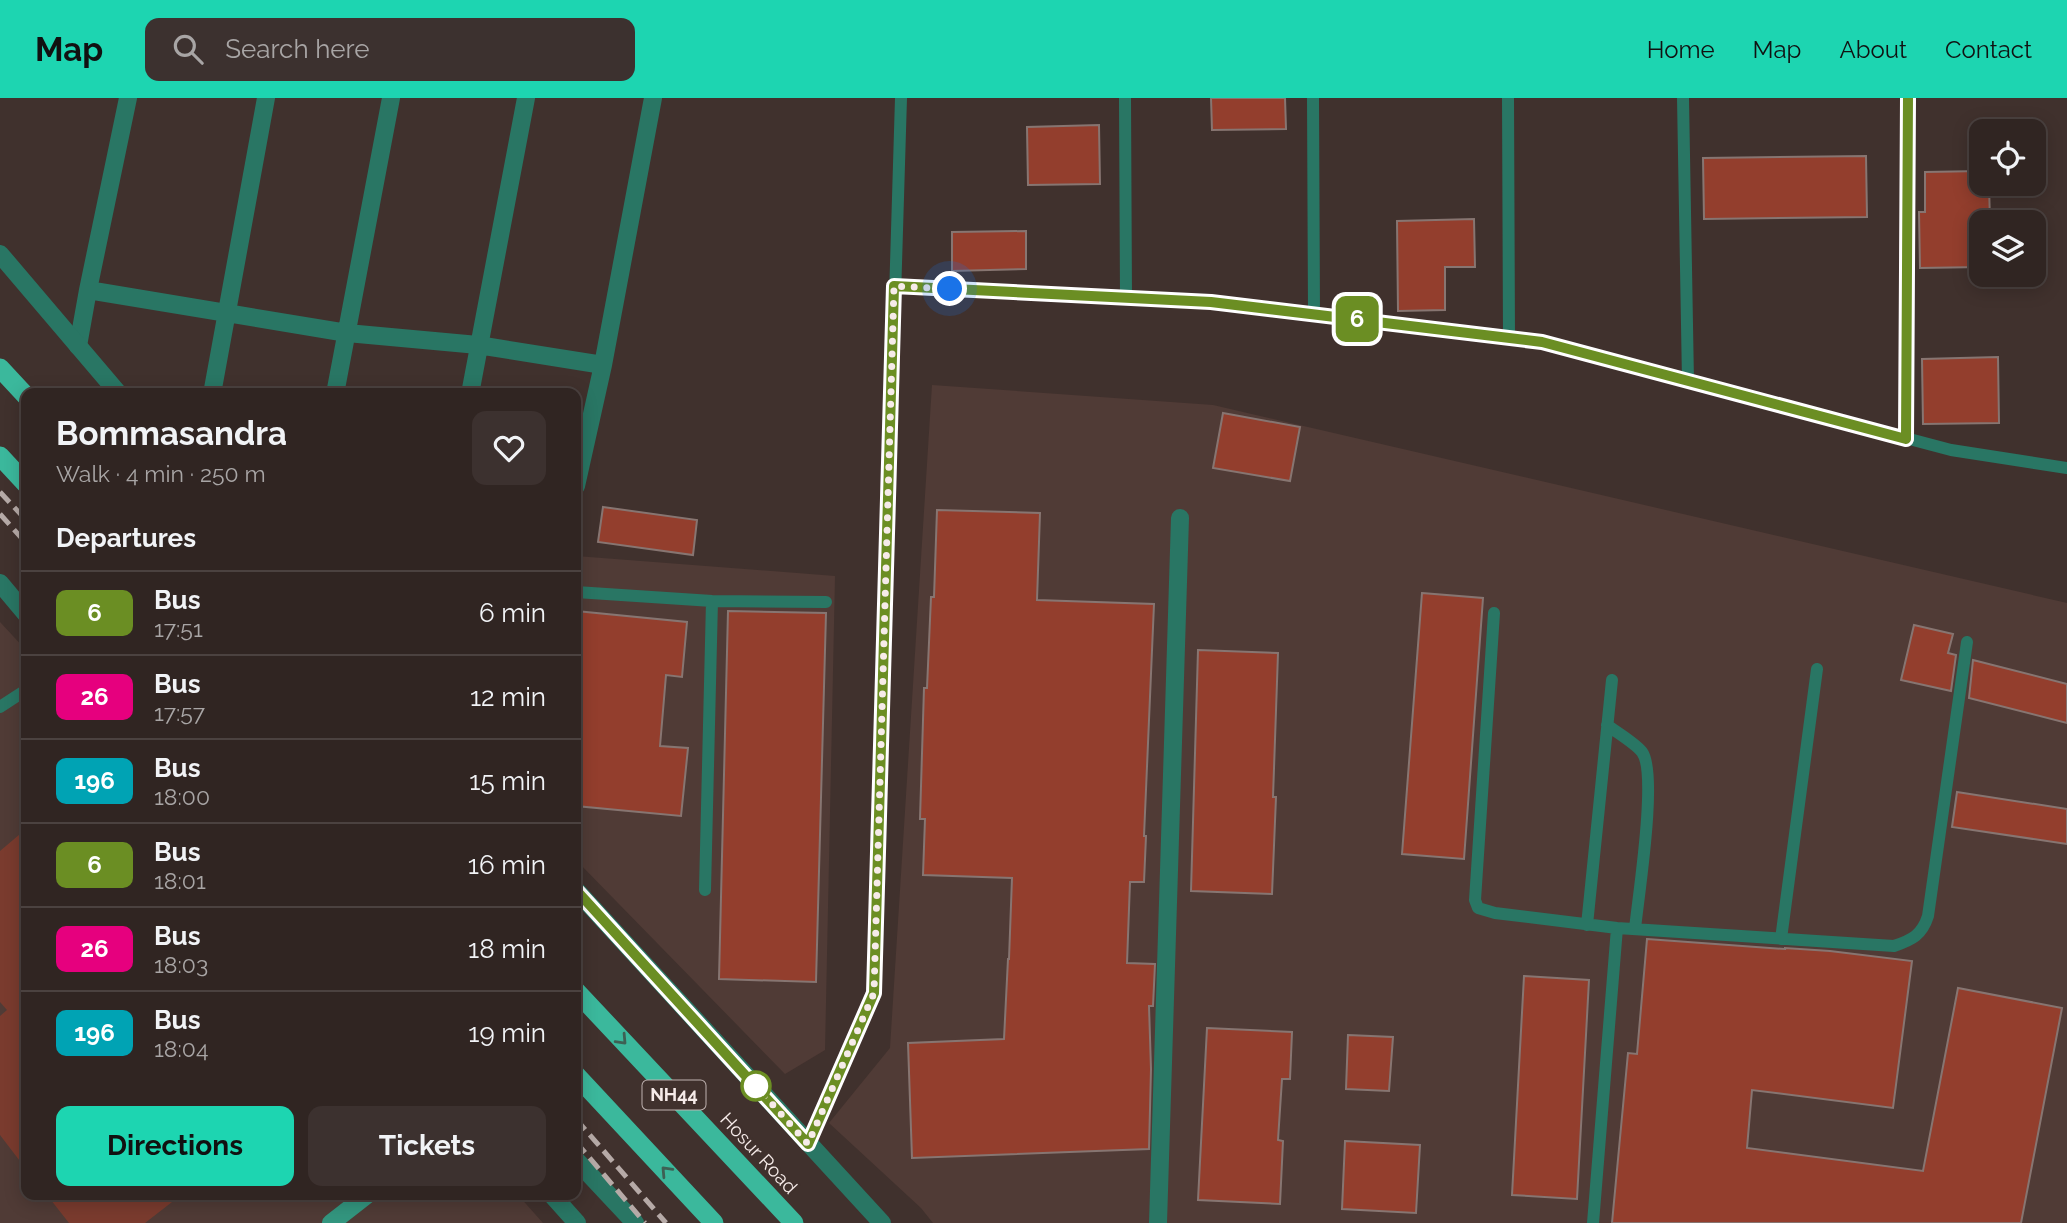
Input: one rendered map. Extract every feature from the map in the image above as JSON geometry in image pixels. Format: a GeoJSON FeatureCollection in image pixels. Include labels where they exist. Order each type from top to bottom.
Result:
{"type":"FeatureCollection","features":[{"type":"Feature","properties":{"kind":"highway"},"geometry":{"type":"LineString","coordinates":[[0,368],[21,391]]}},
{"type":"Feature","properties":{"kind":"highway"},"geometry":{"type":"LineString","coordinates":[[0,456],[21,479]]}},
{"type":"Feature","properties":{"kind":"highway","name":"Hosur Road"},"geometry":{"type":"LineString","coordinates":[[581,996],[794,1223]]}},
{"type":"Feature","properties":{"kind":"highway","name":"NH44"},"geometry":{"type":"LineString","coordinates":[[581,1080],[713,1222]]}},
{"type":"Feature","properties":{"kind":"main road"},"geometry":{"type":"LineString","coordinates":[[331,1223],[360,1200]]}},
{"type":"Feature","properties":{"kind":"street"},"geometry":{"type":"LineString","coordinates":[[78,346],[128,98]]}},
{"type":"Feature","properties":{"kind":"street"},"geometry":{"type":"LineString","coordinates":[[213,388],[266,98]]}},
{"type":"Feature","properties":{"kind":"street"},"geometry":{"type":"LineString","coordinates":[[336,388],[391,98]]}},
{"type":"Feature","properties":{"kind":"street"},"geometry":{"type":"LineString","coordinates":[[471,388],[526,98]]}},
{"type":"Feature","properties":{"kind":"street"},"geometry":{"type":"LineString","coordinates":[[581,464],[603,365],[653,98]]}},
{"type":"Feature","properties":{"kind":"street"},"geometry":{"type":"LineString","coordinates":[[0,254],[114,388]]}},
{"type":"Feature","properties":{"kind":"street"},"geometry":{"type":"LineString","coordinates":[[88,290],[347,333],[478,345],[603,365]]}},
{"type":"Feature","properties":{"kind":"street"},"geometry":{"type":"LineString","coordinates":[[1158,1223],[1180,518]]}},
{"type":"Feature","properties":{"kind":"street"},"geometry":{"type":"LineString","coordinates":[[0,583],[21,608]]}},
{"type":"Feature","properties":{"kind":"street"},"geometry":{"type":"LineString","coordinates":[[581,895],[881,1223]]}},
{"type":"Feature","properties":{"kind":"street"},"geometry":{"type":"LineString","coordinates":[[581,1170],[635,1223]]}},
{"type":"Feature","properties":{"kind":"street"},"geometry":{"type":"LineString","coordinates":[[556,1200],[577,1223]]}},
{"type":"Feature","properties":{"kind":"lane"},"geometry":{"type":"LineString","coordinates":[[808,1144],[874,993],[901,98]]}},
{"type":"Feature","properties":{"kind":"lane"},"geometry":{"type":"LineString","coordinates":[[1125,98],[1126,298]]}},
{"type":"Feature","properties":{"kind":"lane"},"geometry":{"type":"LineString","coordinates":[[1313,98],[1314,314]]}},
{"type":"Feature","properties":{"kind":"lane"},"geometry":{"type":"LineString","coordinates":[[1508,98],[1509,338]]}},
{"type":"Feature","properties":{"kind":"lane"},"geometry":{"type":"LineString","coordinates":[[1683,98],[1688,381]]}},
{"type":"Feature","properties":{"kind":"lane"},"geometry":{"type":"LineString","coordinates":[[1906,439],[1908,98]]}},
{"type":"Feature","properties":{"kind":"lane"},"geometry":{"type":"LineString","coordinates":[[894,286],[1211,302],[1542,342],[1951,450],[2067,468]]}},
{"type":"Feature","properties":{"kind":"lane"},"geometry":{"type":"LineString","coordinates":[[581,592],[712,601],[826,602]]}},
{"type":"Feature","properties":{"kind":"lane"},"geometry":{"type":"LineString","coordinates":[[705,890],[712,601]]}},
{"type":"Feature","properties":{"kind":"lane"},"geometry":{"type":"LineString","coordinates":[[1494,613],[1475,900],[1478,908],[1486,912],[1617,928],[1894,946],[1911,940],[1923,931],[1928,916],[1967,642]]}},
{"type":"Feature","properties":{"kind":"lane"},"geometry":{"type":"LineString","coordinates":[[1780,939],[1817,669]]}},
{"type":"Feature","properties":{"kind":"lane"},"geometry":{"type":"LineString","coordinates":[[1587,925],[1612,680]]}},
{"type":"Feature","properties":{"kind":"lane"},"geometry":{"type":"LineString","coordinates":[[0,707],[21,693]]}},
{"type":"Feature","properties":{"kind":"lane"},"geometry":{"type":"LineString","coordinates":[[1607,725],[1642,752],[1647,771],[1648,802],[1634,929]]}},
{"type":"Feature","properties":{"kind":"lane"},"geometry":{"type":"LineString","coordinates":[[1593,1223],[1617,928]]}},
{"type":"Feature","properties":{"kind":"shaded area"},"geometry":{"type":"Polygon","coordinates":[[[932,385],[1213,405],[2067,603],[2067,1223],[933,1223],[921,1208],[829,1123],[890,1048],[932,385]]]}},
{"type":"Feature","properties":{"kind":"shaded area"},"geometry":{"type":"Polygon","coordinates":[[[581,556],[835,576],[825,1050],[785,1074],[581,865],[581,556]]]}},
{"type":"Feature","properties":{"kind":"shaded area"},"geometry":{"type":"Polygon","coordinates":[[[0,622],[21,645],[21,1200],[522,1200],[543,1223],[0,1223],[0,622]]]}},
{"type":"Feature","properties":{"kind":"shaded area"},"geometry":{"type":"Polygon","coordinates":[[[21,833],[21,1162],[0,1135],[0,1016],[7,1010],[0,1002],[0,851],[21,833]]]}},
{"type":"Feature","properties":{"kind":"shaded area"},"geometry":{"type":"Polygon","coordinates":[[[51,1200],[175,1200],[145,1223],[69,1223],[51,1200]]]}},
{"type":"Feature","properties":{"kind":"building"},"geometry":{"type":"Polygon","coordinates":[[[1211,98],[1285,98],[1286,129],[1212,130],[1211,98]]]}},
{"type":"Feature","properties":{"kind":"building"},"geometry":{"type":"Polygon","coordinates":[[[1099,125],[1100,184],[1028,185],[1027,127],[1099,125]]]}},
{"type":"Feature","properties":{"kind":"building"},"geometry":{"type":"Polygon","coordinates":[[[1866,156],[1867,217],[1704,219],[1703,158],[1866,156]]]}},
{"type":"Feature","properties":{"kind":"building"},"geometry":{"type":"Polygon","coordinates":[[[1969,171],[1969,196],[1989,196],[1990,210],[1969,210],[1969,267],[1920,268],[1919,212],[1925,212],[1925,172],[1969,171]]]}},
{"type":"Feature","properties":{"kind":"building"},"geometry":{"type":"Polygon","coordinates":[[[1474,219],[1475,267],[1445,267],[1445,310],[1398,311],[1397,221],[1474,219]]]}},
{"type":"Feature","properties":{"kind":"building"},"geometry":{"type":"Polygon","coordinates":[[[1026,231],[1026,269],[952,271],[952,232],[1026,231]]]}},
{"type":"Feature","properties":{"kind":"building"},"geometry":{"type":"Polygon","coordinates":[[[1998,357],[1999,423],[1923,424],[1922,359],[1998,357]]]}},
{"type":"Feature","properties":{"kind":"building"},"geometry":{"type":"Polygon","coordinates":[[[1223,413],[1300,427],[1290,481],[1213,468],[1223,413]]]}},
{"type":"Feature","properties":{"kind":"building"},"geometry":{"type":"Polygon","coordinates":[[[603,507],[697,520],[693,555],[598,542],[603,507]]]}},
{"type":"Feature","properties":{"kind":"building"},"geometry":{"type":"Polygon","coordinates":[[[937,510],[1040,513],[1037,600],[1154,604],[1144,882],[1130,882],[1127,963],[1155,964],[1153,1006],[1149,1006],[1149,1149],[912,1158],[908,1043],[1004,1039],[1009,959],[1012,878],[923,875],[925,819],[920,819],[924,688],[927,688],[931,597],[934,597],[937,510]]]}},
{"type":"Feature","properties":{"kind":"building"},"geometry":{"type":"Polygon","coordinates":[[[1422,593],[1483,598],[1464,859],[1402,854],[1422,593]]]}},
{"type":"Feature","properties":{"kind":"building"},"geometry":{"type":"Polygon","coordinates":[[[581,611],[687,622],[682,677],[666,675],[660,746],[688,748],[681,816],[581,806],[581,611]]]}},
{"type":"Feature","properties":{"kind":"building"},"geometry":{"type":"Polygon","coordinates":[[[728,611],[826,613],[816,982],[719,979],[728,611]]]}},
{"type":"Feature","properties":{"kind":"building"},"geometry":{"type":"Polygon","coordinates":[[[1914,625],[1953,634],[1948,653],[1956,655],[1951,691],[1901,680],[1914,625]]]}},
{"type":"Feature","properties":{"kind":"building"},"geometry":{"type":"Polygon","coordinates":[[[1198,650],[1278,653],[1272,894],[1191,891],[1198,650]]]}},
{"type":"Feature","properties":{"kind":"building"},"geometry":{"type":"Polygon","coordinates":[[[1973,660],[2067,684],[2067,723],[1969,698],[1973,660]]]}},
{"type":"Feature","properties":{"kind":"building"},"geometry":{"type":"Polygon","coordinates":[[[1957,792],[2067,809],[2067,844],[1952,827],[1957,792]]]}},
{"type":"Feature","properties":{"kind":"building"},"geometry":{"type":"Polygon","coordinates":[[[1647,939],[1830,951],[1912,961],[1893,1108],[1752,1090],[1747,1148],[1923,1171],[1958,988],[2062,1008],[2021,1223],[1612,1223],[1628,1053],[1637,1054],[1647,939]]]}},
{"type":"Feature","properties":{"kind":"building"},"geometry":{"type":"Polygon","coordinates":[[[1524,976],[1589,980],[1577,1199],[1512,1195],[1524,976]]]}},
{"type":"Feature","properties":{"kind":"building"},"geometry":{"type":"Polygon","coordinates":[[[1207,1028],[1292,1032],[1290,1079],[1282,1079],[1278,1140],[1283,1141],[1280,1204],[1198,1200],[1207,1028]]]}},
{"type":"Feature","properties":{"kind":"building"},"geometry":{"type":"Polygon","coordinates":[[[1348,1035],[1393,1037],[1389,1091],[1346,1089],[1348,1035]]]}},
{"type":"Feature","properties":{"kind":"building"},"geometry":{"type":"Polygon","coordinates":[[[1345,1141],[1420,1145],[1416,1213],[1342,1209],[1345,1141]]]}},
{"type":"Feature","properties":{"kind":"railway"},"geometry":{"type":"LineString","coordinates":[[0,492],[21,515]]}},
{"type":"Feature","properties":{"kind":"railway"},"geometry":{"type":"LineString","coordinates":[[0,514],[21,537]]}},
{"type":"Feature","properties":{"kind":"railway"},"geometry":{"type":"LineString","coordinates":[[581,1125],[666,1223]]}},
{"type":"Feature","properties":{"kind":"railway"},"geometry":{"type":"LineString","coordinates":[[581,1148],[645,1223]]}},
{"type":"Feature","properties":{"kind":"bus line","name":"6"},"geometry":{"type":"LineString","coordinates":[[581,895],[808,1144],[874,993],[894,286],[1211,302],[1542,342],[1906,439],[1908,98]]}},
{"type":"Feature","properties":{"kind":"route"},"geometry":{"type":"LineString","coordinates":[[756,1086],[808,1144],[874,993],[894,286],[950,289]]}}]}
